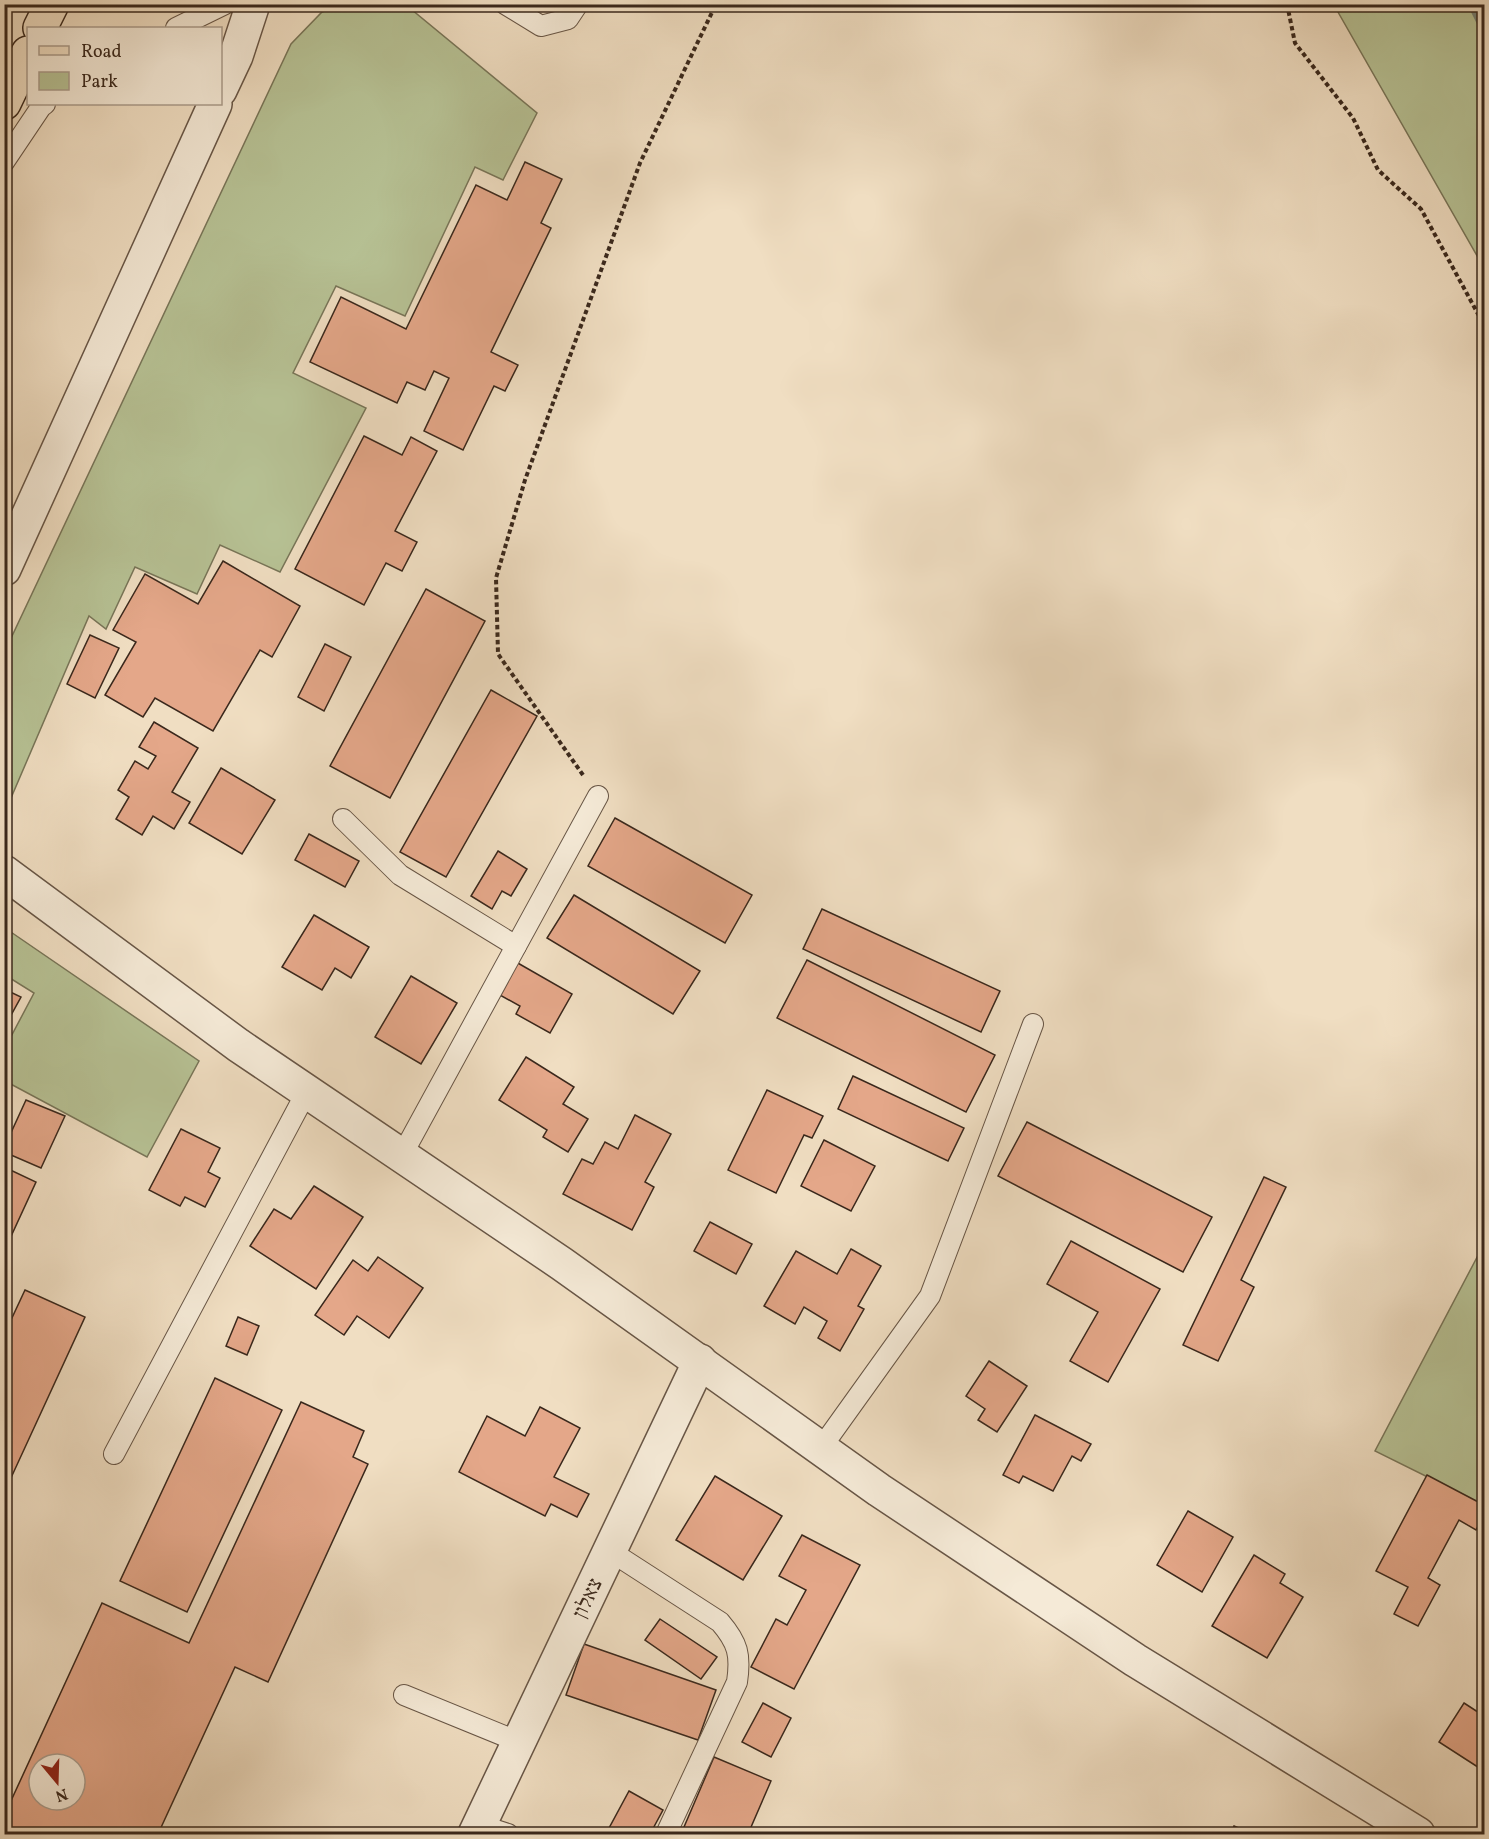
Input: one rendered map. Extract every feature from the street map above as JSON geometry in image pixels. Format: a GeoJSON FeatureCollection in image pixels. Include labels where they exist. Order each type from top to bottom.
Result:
{"type":"FeatureCollection","features":[{"type":"Feature","properties":{"kind":"main road"},"geometry":{"type":"LineString","coordinates":[[40,27],[52,4]]}},
{"type":"Feature","properties":{"kind":"main road"},"geometry":{"type":"LineString","coordinates":[[4,103],[27,55]]}},
{"type":"Feature","properties":{"kind":"street"},"geometry":{"type":"LineString","coordinates":[[222,86],[236,56],[253,4]]}},
{"type":"Feature","properties":{"kind":"street"},"geometry":{"type":"LineString","coordinates":[[4,569],[214,105]]}},
{"type":"Feature","properties":{"kind":"street"},"geometry":{"type":"LineString","coordinates":[[4,872],[238,1045],[562,1264],[879,1490],[1135,1660],[1418,1834]]}},
{"type":"Feature","properties":{"kind":"street","name":"צאלון"},"geometry":{"type":"LineString","coordinates":[[487,1831],[519,1742],[700,1361]]}},
{"type":"Feature","properties":{"kind":"lane"},"geometry":{"type":"LineString","coordinates":[[178,27],[225,4]]}},
{"type":"Feature","properties":{"kind":"lane"},"geometry":{"type":"LineString","coordinates":[[505,4],[542,26],[568,19],[578,4]]}},
{"type":"Feature","properties":{"kind":"lane"},"geometry":{"type":"LineString","coordinates":[[4,162],[44,105]]}},
{"type":"Feature","properties":{"kind":"lane"},"geometry":{"type":"LineString","coordinates":[[402,1155],[598,796]]}},
{"type":"Feature","properties":{"kind":"lane"},"geometry":{"type":"LineString","coordinates":[[343,819],[400,875],[516,946]]}},
{"type":"Feature","properties":{"kind":"lane"},"geometry":{"type":"LineString","coordinates":[[821,1448],[930,1296],[1033,1024]]}},
{"type":"Feature","properties":{"kind":"lane"},"geometry":{"type":"LineString","coordinates":[[114,1454],[307,1091]]}},
{"type":"Feature","properties":{"kind":"lane"},"geometry":{"type":"LineString","coordinates":[[610,1551],[720,1622],[731,1635],[740,1660],[737,1682],[666,1834]]}},
{"type":"Feature","properties":{"kind":"lane"},"geometry":{"type":"LineString","coordinates":[[404,1695],[519,1742]]}},
{"type":"Feature","properties":{"kind":"path"},"geometry":{"type":"LineString","coordinates":[[598,796],[498,654],[496,578],[525,480],[640,163],[716,4]]}},
{"type":"Feature","properties":{"kind":"path"},"geometry":{"type":"LineString","coordinates":[[1287,4],[1295,43],[1353,118],[1378,170],[1421,209],[1485,325]]}},
{"type":"Feature","properties":{"kind":"green space"},"geometry":{"type":"Polygon","coordinates":[[[339,5],[406,5],[537,113],[503,180],[475,167],[405,316],[336,286],[293,373],[366,408],[280,572],[220,545],[197,594],[135,567],[106,629],[89,616],[5,812],[5,651],[291,44],[322,12],[339,5]]]}},
{"type":"Feature","properties":{"kind":"green space"},"geometry":{"type":"Polygon","coordinates":[[[1334,5],[1484,5],[1484,268],[1334,5]]]}},
{"type":"Feature","properties":{"kind":"green space"},"geometry":{"type":"Polygon","coordinates":[[[5,928],[199,1061],[147,1157],[5,1081],[5,1048],[34,993],[5,975],[5,928]]]}},
{"type":"Feature","properties":{"kind":"green space"},"geometry":{"type":"Polygon","coordinates":[[[1484,1244],[1484,1505],[1375,1451],[1484,1244]]]}},
{"type":"Feature","properties":{"kind":"building"},"geometry":{"type":"Polygon","coordinates":[[[525,162],[562,179],[541,223],[551,228],[491,352],[518,365],[505,391],[494,386],[463,450],[424,431],[449,378],[434,371],[425,390],[407,382],[397,403],[310,362],[341,297],[406,329],[476,185],[507,200],[525,162]]]}},
{"type":"Feature","properties":{"kind":"building"},"geometry":{"type":"Polygon","coordinates":[[[364,436],[402,455],[411,437],[437,451],[395,531],[417,542],[402,571],[386,563],[364,605],[295,569],[364,436]]]}},
{"type":"Feature","properties":{"kind":"building"},"geometry":{"type":"Polygon","coordinates":[[[223,561],[300,606],[272,657],[260,650],[213,731],[155,698],[143,717],[105,695],[136,642],[113,630],[145,574],[198,604],[223,561]]]}},
{"type":"Feature","properties":{"kind":"building"},"geometry":{"type":"Polygon","coordinates":[[[426,589],[485,621],[390,798],[330,766],[426,589]]]}},
{"type":"Feature","properties":{"kind":"building"},"geometry":{"type":"Polygon","coordinates":[[[90,635],[119,648],[95,698],[67,684],[90,635]]]}},
{"type":"Feature","properties":{"kind":"building"},"geometry":{"type":"Polygon","coordinates":[[[325,644],[351,657],[324,711],[298,697],[325,644]]]}},
{"type":"Feature","properties":{"kind":"building"},"geometry":{"type":"Polygon","coordinates":[[[491,690],[537,716],[446,877],[400,852],[491,690]]]}},
{"type":"Feature","properties":{"kind":"building"},"geometry":{"type":"Polygon","coordinates":[[[154,722],[198,748],[172,792],[190,802],[174,829],[153,816],[142,835],[116,819],[129,797],[118,790],[135,761],[148,769],[156,756],[139,747],[154,722]]]}},
{"type":"Feature","properties":{"kind":"building"},"geometry":{"type":"Polygon","coordinates":[[[221,768],[275,800],[242,854],[189,823],[221,768]]]}},
{"type":"Feature","properties":{"kind":"building"},"geometry":{"type":"Polygon","coordinates":[[[615,818],[752,895],[725,943],[588,866],[615,818]]]}},
{"type":"Feature","properties":{"kind":"building"},"geometry":{"type":"Polygon","coordinates":[[[309,834],[359,861],[345,887],[295,860],[309,834]]]}},
{"type":"Feature","properties":{"kind":"building"},"geometry":{"type":"Polygon","coordinates":[[[498,851],[527,869],[511,896],[502,891],[492,909],[471,896],[498,851]]]}},
{"type":"Feature","properties":{"kind":"building"},"geometry":{"type":"Polygon","coordinates":[[[574,895],[700,971],[673,1014],[547,938],[574,895]]]}},
{"type":"Feature","properties":{"kind":"building"},"geometry":{"type":"Polygon","coordinates":[[[822,909],[1000,991],[981,1032],[803,949],[822,909]]]}},
{"type":"Feature","properties":{"kind":"building"},"geometry":{"type":"Polygon","coordinates":[[[314,915],[369,947],[351,978],[335,968],[322,990],[282,967],[314,915]]]}},
{"type":"Feature","properties":{"kind":"building"},"geometry":{"type":"Polygon","coordinates":[[[807,960],[995,1055],[966,1112],[777,1018],[807,960]]]}},
{"type":"Feature","properties":{"kind":"building"},"geometry":{"type":"Polygon","coordinates":[[[516,962],[572,994],[550,1033],[516,1014],[520,1006],[498,994],[516,962]]]}},
{"type":"Feature","properties":{"kind":"building"},"geometry":{"type":"Polygon","coordinates":[[[411,976],[457,1003],[421,1064],[375,1037],[411,976]]]}},
{"type":"Feature","properties":{"kind":"building"},"geometry":{"type":"Polygon","coordinates":[[[4,989],[21,997],[4,1028],[4,989]]]}},
{"type":"Feature","properties":{"kind":"building"},"geometry":{"type":"Polygon","coordinates":[[[526,1057],[574,1087],[563,1104],[588,1119],[568,1152],[543,1137],[547,1130],[499,1100],[526,1057]]]}},
{"type":"Feature","properties":{"kind":"building"},"geometry":{"type":"Polygon","coordinates":[[[853,1076],[964,1128],[948,1161],[838,1109],[853,1076]]]}},
{"type":"Feature","properties":{"kind":"building"},"geometry":{"type":"Polygon","coordinates":[[[767,1090],[823,1116],[812,1138],[804,1135],[776,1193],[728,1170],[767,1090]]]}},
{"type":"Feature","properties":{"kind":"building"},"geometry":{"type":"Polygon","coordinates":[[[26,1100],[65,1116],[41,1168],[4,1152],[26,1100]]]}},
{"type":"Feature","properties":{"kind":"building"},"geometry":{"type":"Polygon","coordinates":[[[635,1115],[671,1134],[645,1182],[654,1187],[632,1230],[563,1194],[582,1159],[593,1164],[605,1142],[618,1149],[635,1115]]]}},
{"type":"Feature","properties":{"kind":"building"},"geometry":{"type":"Polygon","coordinates":[[[1027,1122],[1212,1217],[1183,1272],[998,1176],[1027,1122]]]}},
{"type":"Feature","properties":{"kind":"building"},"geometry":{"type":"Polygon","coordinates":[[[181,1129],[220,1148],[208,1172],[220,1178],[205,1207],[185,1197],[180,1206],[149,1190],[181,1129]]]}},
{"type":"Feature","properties":{"kind":"building"},"geometry":{"type":"Polygon","coordinates":[[[824,1140],[875,1166],[851,1211],[801,1186],[824,1140]]]}},
{"type":"Feature","properties":{"kind":"building"},"geometry":{"type":"Polygon","coordinates":[[[4,1167],[36,1182],[7,1245],[4,1244],[4,1167]]]}},
{"type":"Feature","properties":{"kind":"building"},"geometry":{"type":"Polygon","coordinates":[[[1264,1177],[1286,1187],[1241,1280],[1254,1287],[1218,1361],[1183,1345],[1264,1177]]]}},
{"type":"Feature","properties":{"kind":"building"},"geometry":{"type":"Polygon","coordinates":[[[314,1186],[363,1217],[316,1289],[250,1246],[274,1209],[291,1219],[314,1186]]]}},
{"type":"Feature","properties":{"kind":"building"},"geometry":{"type":"Polygon","coordinates":[[[710,1222],[752,1244],[736,1274],[694,1251],[710,1222]]]}},
{"type":"Feature","properties":{"kind":"building"},"geometry":{"type":"Polygon","coordinates":[[[1071,1241],[1160,1289],[1108,1382],[1070,1361],[1098,1312],[1047,1284],[1071,1241]]]}},
{"type":"Feature","properties":{"kind":"building"},"geometry":{"type":"Polygon","coordinates":[[[851,1249],[881,1266],[858,1306],[864,1309],[840,1351],[818,1338],[827,1321],[804,1307],[795,1324],[764,1306],[796,1251],[837,1274],[851,1249]]]}},
{"type":"Feature","properties":{"kind":"building"},"geometry":{"type":"Polygon","coordinates":[[[378,1257],[423,1288],[389,1338],[357,1316],[344,1335],[315,1315],[353,1260],[368,1271],[378,1257]]]}},
{"type":"Feature","properties":{"kind":"building"},"geometry":{"type":"Polygon","coordinates":[[[25,1290],[85,1317],[4,1493],[4,1335],[25,1290]]]}},
{"type":"Feature","properties":{"kind":"building"},"geometry":{"type":"Polygon","coordinates":[[[238,1317],[259,1326],[247,1355],[226,1346],[238,1317]]]}},
{"type":"Feature","properties":{"kind":"building"},"geometry":{"type":"Polygon","coordinates":[[[989,1361],[1027,1386],[997,1432],[978,1420],[985,1409],[966,1396],[989,1361]]]}},
{"type":"Feature","properties":{"kind":"building"},"geometry":{"type":"Polygon","coordinates":[[[215,1378],[282,1410],[187,1612],[120,1581],[215,1378]]]}},
{"type":"Feature","properties":{"kind":"building"},"geometry":{"type":"Polygon","coordinates":[[[301,1402],[364,1431],[353,1457],[368,1464],[268,1682],[235,1667],[158,1834],[4,1834],[4,1816],[27,1766],[27,1812],[87,1812],[87,1752],[33,1752],[102,1603],[189,1643],[301,1402]]]}},
{"type":"Feature","properties":{"kind":"building"},"geometry":{"type":"Polygon","coordinates":[[[540,1407],[580,1428],[554,1477],[589,1494],[577,1517],[551,1504],[545,1516],[459,1472],[487,1416],[525,1436],[540,1407]]]}},
{"type":"Feature","properties":{"kind":"building"},"geometry":{"type":"Polygon","coordinates":[[[1035,1415],[1091,1444],[1081,1461],[1072,1456],[1053,1491],[1023,1476],[1019,1483],[1003,1475],[1035,1415]]]}},
{"type":"Feature","properties":{"kind":"building"},"geometry":{"type":"Polygon","coordinates":[[[1427,1475],[1484,1505],[1484,1515],[1476,1530],[1459,1520],[1428,1578],[1440,1585],[1418,1626],[1394,1614],[1408,1587],[1376,1571],[1427,1475]]]}},
{"type":"Feature","properties":{"kind":"building"},"geometry":{"type":"Polygon","coordinates":[[[715,1476],[782,1516],[743,1580],[676,1540],[715,1476]]]}},
{"type":"Feature","properties":{"kind":"building"},"geometry":{"type":"Polygon","coordinates":[[[1188,1511],[1233,1537],[1202,1592],[1157,1565],[1188,1511]]]}},
{"type":"Feature","properties":{"kind":"building"},"geometry":{"type":"Polygon","coordinates":[[[802,1535],[860,1565],[794,1689],[751,1667],[776,1619],[787,1625],[806,1590],[779,1576],[802,1535]]]}},
{"type":"Feature","properties":{"kind":"building"},"geometry":{"type":"Polygon","coordinates":[[[1254,1555],[1285,1574],[1280,1583],[1303,1597],[1267,1658],[1212,1626],[1254,1555]]]}},
{"type":"Feature","properties":{"kind":"building"},"geometry":{"type":"Polygon","coordinates":[[[660,1619],[717,1657],[701,1679],[645,1640],[660,1619]]]}},
{"type":"Feature","properties":{"kind":"building"},"geometry":{"type":"Polygon","coordinates":[[[584,1644],[716,1690],[698,1740],[566,1695],[584,1644]]]}},
{"type":"Feature","properties":{"kind":"building"},"geometry":{"type":"Polygon","coordinates":[[[763,1703],[791,1718],[771,1757],[742,1742],[763,1703]]]}},
{"type":"Feature","properties":{"kind":"building"},"geometry":{"type":"Polygon","coordinates":[[[1464,1703],[1484,1716],[1484,1726],[1478,1736],[1484,1740],[1484,1771],[1439,1742],[1464,1703]]]}},
{"type":"Feature","properties":{"kind":"building"},"geometry":{"type":"Polygon","coordinates":[[[714,1757],[771,1781],[748,1834],[681,1834],[714,1757]]]}},
{"type":"Feature","properties":{"kind":"building"},"geometry":{"type":"Polygon","coordinates":[[[629,1791],[663,1810],[650,1834],[617,1834],[608,1830],[629,1791]]]}},
{"type":"Feature","properties":{"kind":"building"},"geometry":{"type":"Polygon","coordinates":[[[1234,1826],[1252,1834],[1231,1834],[1234,1826]]]}},
{"type":"Feature","properties":{"kind":"waterway"},"geometry":{"type":"LineString","coordinates":[[1472,4],[1484,28]]}}]}
